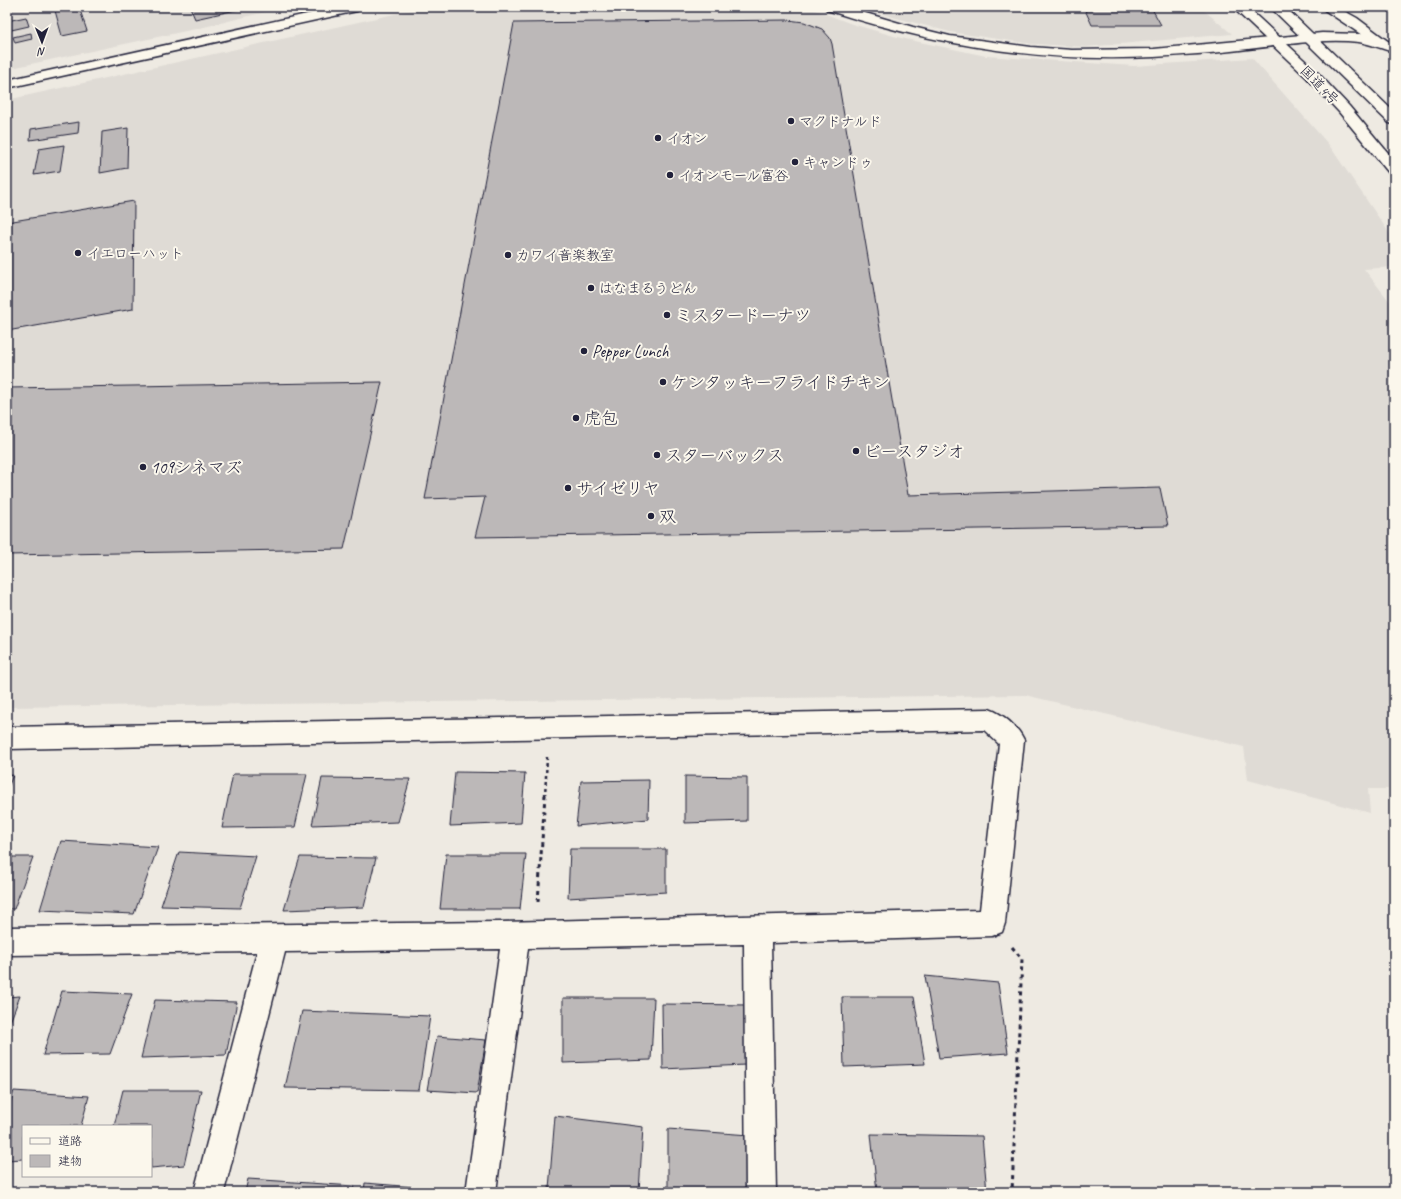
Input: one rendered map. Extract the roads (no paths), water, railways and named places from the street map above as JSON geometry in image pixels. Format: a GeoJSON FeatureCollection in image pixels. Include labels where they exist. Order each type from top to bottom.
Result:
{"type":"FeatureCollection","features":[{"type":"Feature","properties":{"kind":"main road"},"geometry":{"type":"LineString","coordinates":[[7,84],[357,7]]}},
{"type":"Feature","properties":{"kind":"main road"},"geometry":{"type":"LineString","coordinates":[[832,7],[876,22],[956,42],[1053,53],[1154,53],[1311,38],[1349,38],[1388,45]]}},
{"type":"Feature","properties":{"kind":"main road","name":"国道4号"},"geometry":{"type":"LineString","coordinates":[[1239,7],[1312,75],[1344,109],[1394,170]]}},
{"type":"Feature","properties":{"kind":"main road","name":"国道4号"},"geometry":{"type":"LineString","coordinates":[[1277,7],[1311,38],[1394,120]]}},
{"type":"Feature","properties":{"kind":"main road"},"geometry":{"type":"LineString","coordinates":[[1326,7],[1352,21],[1388,45]]}},
{"type":"Feature","properties":{"kind":"main road"},"geometry":{"type":"LineString","coordinates":[[7,738],[989,719],[1012,740],[992,924],[757,931],[526,934],[274,940],[7,941]]}},
{"type":"Feature","properties":{"kind":"main road"},"geometry":{"type":"LineString","coordinates":[[757,931],[761,1192]]}},
{"type":"Feature","properties":{"kind":"main road"},"geometry":{"type":"LineString","coordinates":[[481,1192],[526,934]]}},
{"type":"Feature","properties":{"kind":"main road"},"geometry":{"type":"LineString","coordinates":[[209,1192],[274,940]]}},
{"type":"Feature","properties":{"kind":"place","name":"マクドナルド"},"geometry":{"type":"Point","coordinates":[791,121]}},
{"type":"Feature","properties":{"kind":"place","name":"イオン"},"geometry":{"type":"Point","coordinates":[658,138]}},
{"type":"Feature","properties":{"kind":"place","name":"キャンドゥ"},"geometry":{"type":"Point","coordinates":[795,162]}},
{"type":"Feature","properties":{"kind":"place","name":"イオンモール富谷"},"geometry":{"type":"Point","coordinates":[670,175]}},
{"type":"Feature","properties":{"kind":"place","name":"イエローハット"},"geometry":{"type":"Point","coordinates":[78,253]}},
{"type":"Feature","properties":{"kind":"place","name":"カワイ音楽教室"},"geometry":{"type":"Point","coordinates":[508,255]}},
{"type":"Feature","properties":{"kind":"place","name":"はなまるうどん"},"geometry":{"type":"Point","coordinates":[591,288]}},
{"type":"Feature","properties":{"kind":"place","name":"ミスタードーナツ"},"geometry":{"type":"Point","coordinates":[667,315]}},
{"type":"Feature","properties":{"kind":"place","name":"Pepper Lunch"},"geometry":{"type":"Point","coordinates":[584,351]}},
{"type":"Feature","properties":{"kind":"place","name":"ケンタッキーフライドチキン"},"geometry":{"type":"Point","coordinates":[663,382]}},
{"type":"Feature","properties":{"kind":"place","name":"虎包"},"geometry":{"type":"Point","coordinates":[576,418]}},
{"type":"Feature","properties":{"kind":"place","name":"ビースタジオ"},"geometry":{"type":"Point","coordinates":[856,451]}},
{"type":"Feature","properties":{"kind":"place","name":"スターバックス"},"geometry":{"type":"Point","coordinates":[657,455]}},
{"type":"Feature","properties":{"kind":"place","name":"109シネマズ"},"geometry":{"type":"Point","coordinates":[143,467]}},
{"type":"Feature","properties":{"kind":"place","name":"サイゼリヤ"},"geometry":{"type":"Point","coordinates":[568,488]}},
{"type":"Feature","properties":{"kind":"place","name":"双"},"geometry":{"type":"Point","coordinates":[651,516]}}]}
